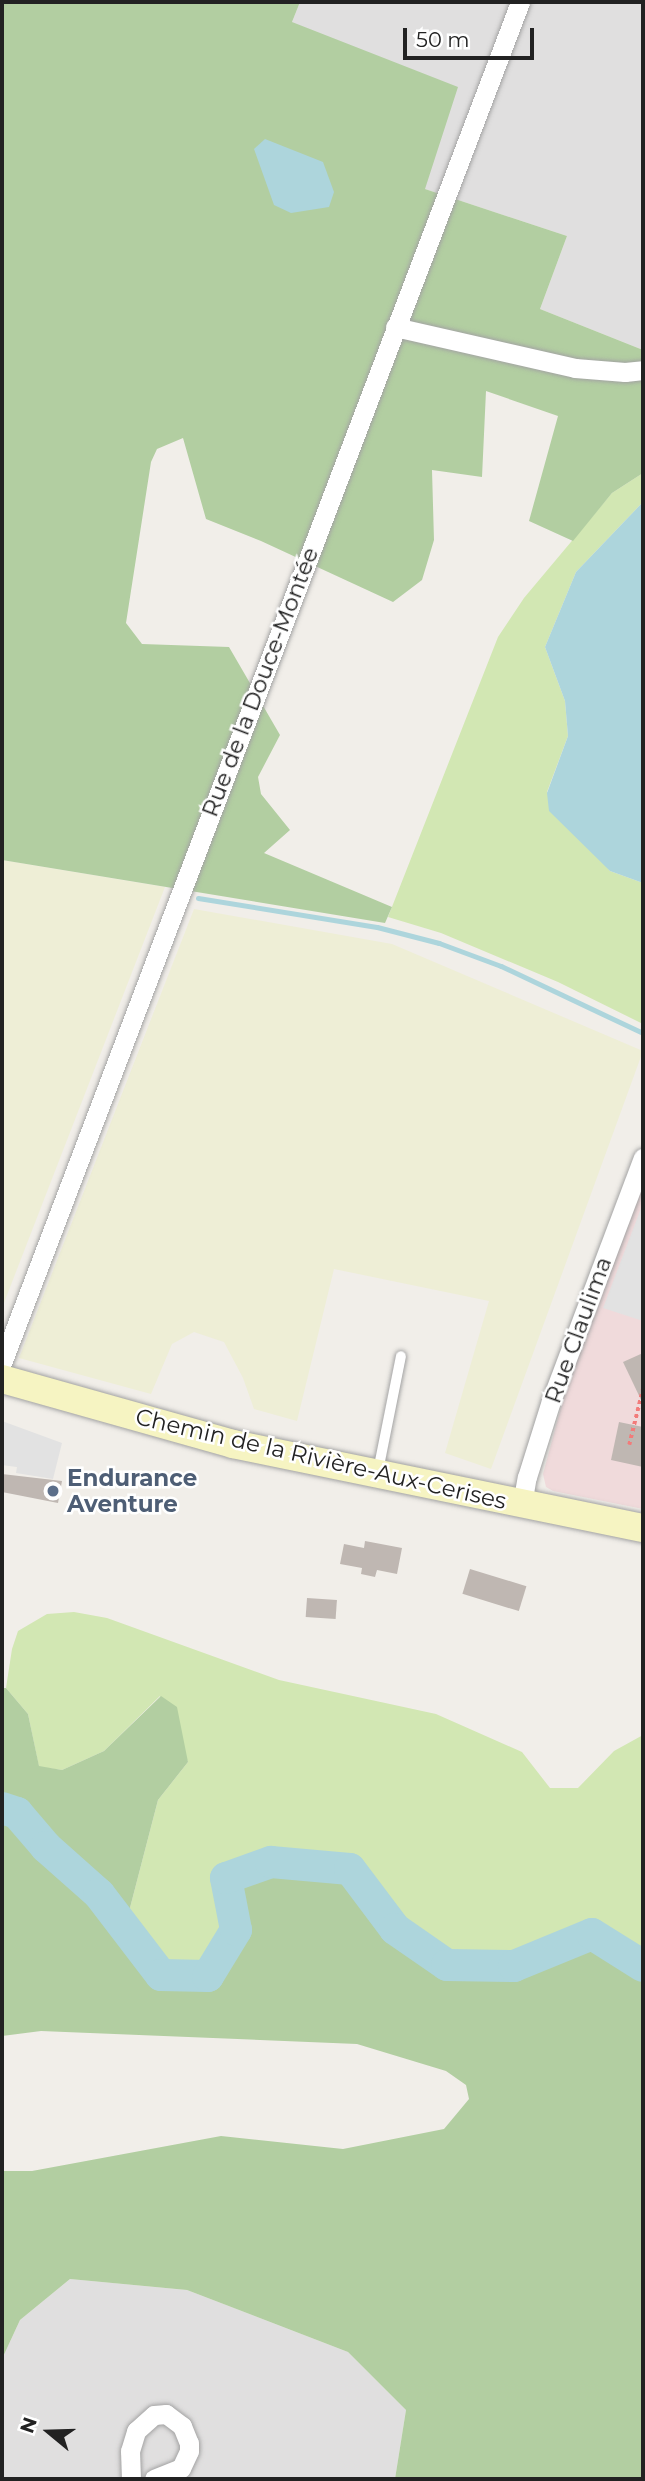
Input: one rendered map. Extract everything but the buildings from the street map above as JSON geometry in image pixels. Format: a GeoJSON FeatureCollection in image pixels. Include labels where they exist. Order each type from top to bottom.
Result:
{"type":"FeatureCollection","features":[{"type":"Feature","properties":{"kind":"main road","name":"Chemin de la Rivière-Aux-Cerises"},"geometry":{"type":"LineString","coordinates":[[2,1379],[233,1444],[643,1528]]}},
{"type":"Feature","properties":{"kind":"street","name":"Rue de la Douce-Montée"},"geometry":{"type":"LineString","coordinates":[[2,1363],[520,2]]}},
{"type":"Feature","properties":{"kind":"street"},"geometry":{"type":"LineString","coordinates":[[395,327],[575,368],[643,370]]}},
{"type":"Feature","properties":{"kind":"street","name":"Rue Claulima"},"geometry":{"type":"LineString","coordinates":[[522,1504],[527,1478],[551,1401],[643,1158]]}},
{"type":"Feature","properties":{"kind":"street"},"geometry":{"type":"LineString","coordinates":[[131,2479],[130,2451],[136,2431],[154,2415],[166,2414],[182,2426],[189,2443],[188,2451],[181,2468],[154,2479]]}},
{"type":"Feature","properties":{"kind":"lane"},"geometry":{"type":"LineString","coordinates":[[377,1475],[401,1356]]}},
{"type":"Feature","properties":{"kind":"path"},"geometry":{"type":"LineString","coordinates":[[629,1445],[643,1388]]}},
{"type":"Feature","properties":{"kind":"shaded area"},"geometry":{"type":"Polygon","coordinates":[[[300,2],[643,2],[643,350],[540,309],[567,236],[425,189],[292,22],[300,2]]]}},
{"type":"Feature","properties":{"kind":"shaded area"},"geometry":{"type":"Polygon","coordinates":[[[643,1184],[643,1509],[553,1491],[546,1487],[543,1474],[568,1381],[643,1184]]]}},
{"type":"Feature","properties":{"kind":"shaded area"},"geometry":{"type":"Polygon","coordinates":[[[643,1203],[643,1321],[603,1308],[643,1203]]]}},
{"type":"Feature","properties":{"kind":"shaded area"},"geometry":{"type":"Polygon","coordinates":[[[2,1421],[62,1443],[53,1479],[16,1473],[17,1467],[2,1465],[2,1421]]]}},
{"type":"Feature","properties":{"kind":"shaded area"},"geometry":{"type":"Polygon","coordinates":[[[70,2279],[187,2290],[348,2352],[406,2410],[395,2479],[2,2479],[2,2359],[20,2320],[70,2279]]]}},
{"type":"Feature","properties":{"kind":"green space"},"geometry":{"type":"Polygon","coordinates":[[[2,2],[300,2],[292,22],[458,87],[425,189],[567,236],[540,309],[643,350],[643,473],[612,493],[573,541],[529,521],[558,416],[486,391],[482,477],[432,470],[434,540],[422,580],[393,602],[261,541],[206,519],[183,438],[157,449],[151,462],[126,623],[142,644],[229,647],[280,735],[258,777],[261,794],[290,830],[264,853],[392,907],[385,923],[2,860],[2,2]]]}},
{"type":"Feature","properties":{"kind":"green space"},"geometry":{"type":"Polygon","coordinates":[[[643,473],[643,502],[576,572],[545,647],[565,701],[568,736],[547,792],[610,871],[643,883],[643,1024],[558,982],[441,933],[388,917],[498,637],[524,598],[612,493],[643,473]]]}},
{"type":"Feature","properties":{"kind":"green space"},"geometry":{"type":"Polygon","coordinates":[[[2,860],[165,887],[2,1308],[2,860]]]}},
{"type":"Feature","properties":{"kind":"green space"},"geometry":{"type":"Polygon","coordinates":[[[194,909],[392,944],[643,1051],[491,1469],[445,1453],[489,1301],[334,1269],[297,1421],[254,1409],[243,1378],[224,1342],[194,1332],[172,1344],[151,1394],[19,1358],[194,909]]]}},
{"type":"Feature","properties":{"kind":"green space"},"geometry":{"type":"Polygon","coordinates":[[[74,1612],[107,1618],[279,1680],[436,1714],[522,1752],[550,1788],[578,1788],[614,1751],[643,1735],[643,1966],[632,1956],[595,1947],[514,1966],[447,1965],[395,1929],[350,1869],[226,1878],[236,1930],[208,1976],[161,1975],[125,1927],[158,1800],[188,1762],[160,1696],[104,1751],[62,1770],[39,1767],[28,1714],[6,1688],[12,1649],[18,1631],[47,1614],[74,1612]]]}},
{"type":"Feature","properties":{"kind":"green space"},"geometry":{"type":"Polygon","coordinates":[[[2,1688],[6,1688],[28,1714],[39,1766],[62,1770],[104,1751],[161,1696],[177,1707],[188,1762],[158,1800],[125,1927],[162,1975],[208,1976],[236,1930],[226,1878],[271,1862],[350,1869],[395,1929],[447,1965],[514,1966],[595,1947],[632,1956],[643,1966],[643,2479],[395,2479],[406,2410],[348,2352],[187,2290],[70,2279],[20,2320],[2,2359],[2,2171],[32,2171],[221,2136],[343,2149],[444,2129],[469,2099],[466,2085],[446,2071],[357,2044],[41,2031],[2,2036],[2,1688]]]}},
{"type":"Feature","properties":{"kind":"water"},"geometry":{"type":"Polygon","coordinates":[[[265,139],[323,162],[334,192],[329,207],[291,213],[274,205],[254,149],[265,139]]]}},
{"type":"Feature","properties":{"kind":"water"},"geometry":{"type":"Polygon","coordinates":[[[643,502],[643,883],[610,871],[549,811],[547,793],[568,736],[565,701],[545,647],[576,572],[643,502]]]}},
{"type":"Feature","properties":{"kind":"waterway"},"geometry":{"type":"LineString","coordinates":[[198,898],[377,927],[439,943],[501,966],[643,1033]]}},
{"type":"Feature","properties":{"kind":"waterway"},"geometry":{"type":"LineString","coordinates":[[2,1808],[17,1813],[46,1847],[99,1894],[161,1975],[208,1976],[236,1930],[226,1878],[271,1862],[350,1869],[395,1929],[447,1965],[514,1966],[592,1934],[643,1966]]}},
{"type":"Feature","properties":{"kind":"place","name":"Endurance Aventure"},"geometry":{"type":"Point","coordinates":[53,1491]}}]}
